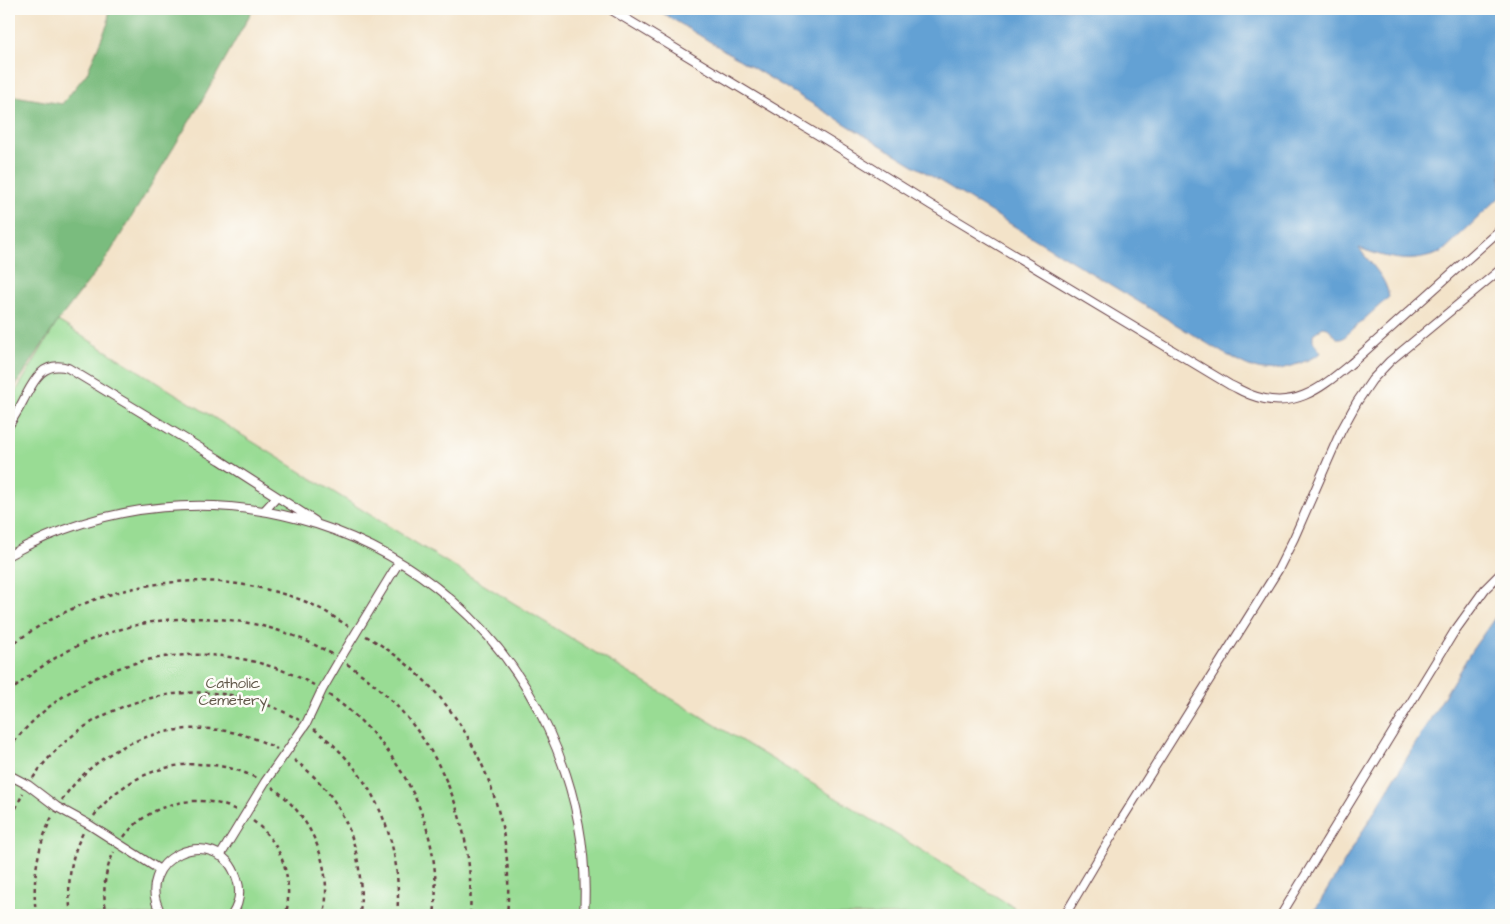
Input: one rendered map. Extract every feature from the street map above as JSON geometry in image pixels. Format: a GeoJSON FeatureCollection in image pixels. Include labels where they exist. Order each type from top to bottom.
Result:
{"type":"FeatureCollection","features":[{"type":"Feature","properties":{"kind":"lane"},"geometry":{"type":"LineString","coordinates":[[610,9],[932,206],[1222,380],[1251,395],[1269,400],[1287,401],[1300,398],[1315,391],[1330,380],[1354,361],[1501,229]]}},
{"type":"Feature","properties":{"kind":"lane"},"geometry":{"type":"LineString","coordinates":[[1065,915],[1117,827],[1278,570],[1341,431],[1357,402],[1372,380],[1390,361],[1501,268]]}},
{"type":"Feature","properties":{"kind":"lane"},"geometry":{"type":"LineString","coordinates":[[9,425],[34,381],[43,370],[60,365],[97,385],[220,460],[325,527]]}},
{"type":"Feature","properties":{"kind":"lane"},"geometry":{"type":"LineString","coordinates":[[264,511],[277,497]]}},
{"type":"Feature","properties":{"kind":"lane"},"geometry":{"type":"LineString","coordinates":[[9,555],[42,538],[83,523],[134,511],[186,505],[238,507],[295,518],[325,527],[359,541],[399,562],[438,589],[474,622],[515,671],[544,720],[563,764],[576,810],[583,857],[584,915]]}},
{"type":"Feature","properties":{"kind":"lane"},"geometry":{"type":"LineString","coordinates":[[220,856],[265,782],[306,724],[322,690],[399,562]]}},
{"type":"Feature","properties":{"kind":"lane"},"geometry":{"type":"LineString","coordinates":[[1281,915],[1454,632],[1485,588],[1501,573]]}},
{"type":"Feature","properties":{"kind":"lane"},"geometry":{"type":"LineString","coordinates":[[9,776],[28,785],[57,807],[88,824],[160,870]]}},
{"type":"Feature","properties":{"kind":"lane"},"geometry":{"type":"LineString","coordinates":[[162,915],[156,902],[155,894],[155,885],[160,870],[170,858],[191,849],[206,850],[220,856],[232,867],[238,882],[239,898],[234,915]]}},
{"type":"Feature","properties":{"kind":"path"},"geometry":{"type":"LineString","coordinates":[[9,647],[52,618],[103,596],[148,585],[205,580],[253,586],[318,607],[392,653],[430,686],[454,714],[476,751],[490,783],[503,827],[509,883],[507,915]]}},
{"type":"Feature","properties":{"kind":"path"},"geometry":{"type":"LineString","coordinates":[[9,693],[24,679],[47,663],[88,641],[132,626],[178,619],[216,619],[244,622],[306,641],[340,659],[370,681],[398,707],[422,736],[441,769],[456,804],[466,841],[470,878],[470,915]]}},
{"type":"Feature","properties":{"kind":"path"},"geometry":{"type":"LineString","coordinates":[[9,748],[42,712],[73,690],[89,680],[115,669],[142,661],[160,657],[197,654],[235,658],[271,666],[289,673],[322,690],[351,712],[372,732],[399,766],[423,818],[430,846],[435,890],[434,915]]}},
{"type":"Feature","properties":{"kind":"path"},"geometry":{"type":"LineString","coordinates":[[9,823],[20,797],[37,772],[58,748],[82,728],[117,709],[154,697],[186,692],[217,693],[248,698],[271,706],[306,724],[322,735],[350,762],[372,793],[381,810],[391,838],[397,866],[399,885],[397,915]]}},
{"type":"Feature","properties":{"kind":"path"},"geometry":{"type":"LineString","coordinates":[[36,915],[34,899],[36,867],[44,836],[57,807],[78,779],[105,757],[135,740],[160,732],[185,728],[220,730],[254,738],[285,753],[318,780],[342,814],[351,834],[360,868],[362,896],[360,915]]}},
{"type":"Feature","properties":{"kind":"path"},"geometry":{"type":"LineString","coordinates":[[71,915],[69,899],[71,868],[75,852],[88,824],[100,808],[130,782],[148,773],[188,764],[208,764],[228,767],[247,773],[265,782],[280,793],[304,820],[320,853],[325,871],[327,889],[324,915]]}},
{"type":"Feature","properties":{"kind":"green space"},"geometry":{"type":"Polygon","coordinates":[[[109,9],[253,9],[203,99],[108,256],[58,321],[9,396],[9,95],[62,104],[87,73],[108,23],[109,9]]]}},
{"type":"Feature","properties":{"kind":"green space","name":"Catholic Cemetery"},"geometry":{"type":"Polygon","coordinates":[[[58,321],[437,556],[1026,915],[9,915],[9,403],[58,321]]]}},
{"type":"Feature","properties":{"kind":"water"},"geometry":{"type":"Polygon","coordinates":[[[656,9],[1501,9],[1501,196],[1442,252],[1420,258],[1400,259],[1390,258],[1359,248],[1381,276],[1389,297],[1342,339],[1338,339],[1328,328],[1323,327],[1313,334],[1313,341],[1321,353],[1301,363],[1285,368],[1259,369],[1248,366],[1223,353],[656,9]]]}},
{"type":"Feature","properties":{"kind":"water"},"geometry":{"type":"Polygon","coordinates":[[[1501,609],[1501,915],[1312,915],[1472,650],[1501,609]]]}}]}
